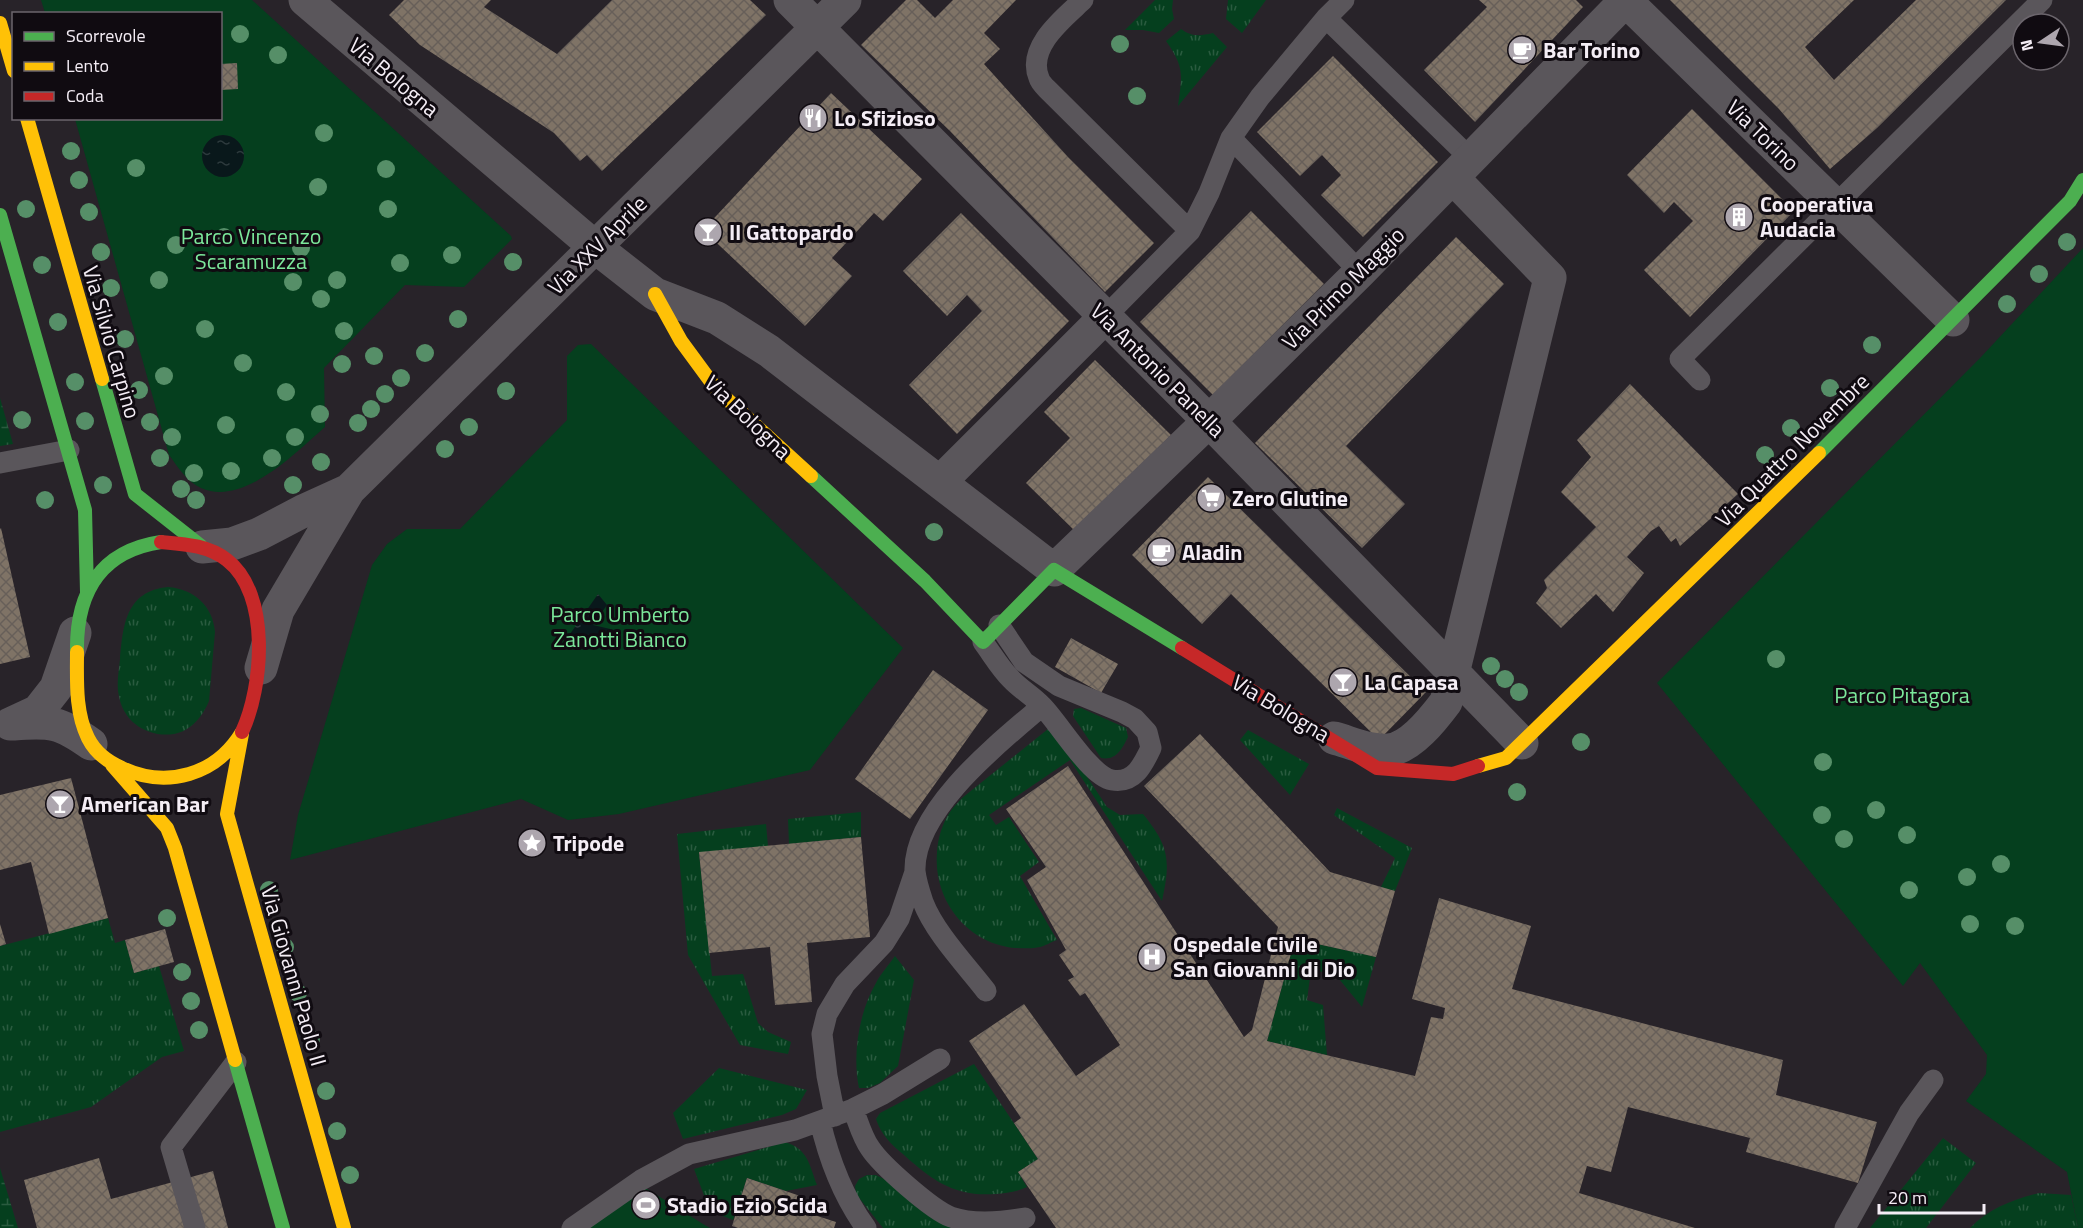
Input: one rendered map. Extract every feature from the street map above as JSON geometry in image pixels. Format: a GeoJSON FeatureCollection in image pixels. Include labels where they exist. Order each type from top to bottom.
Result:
{"type":"FeatureCollection","features":[{"type":"Feature","properties":{"kind":"street","name":"Via Antonio Panella"},"geometry":{"type":"LineString","coordinates":[[790,0],[1209,421],[1522,743]]}},
{"type":"Feature","properties":{"kind":"street","name":"Via XXV Aprile"},"geometry":{"type":"LineString","coordinates":[[349,490],[845,0]]}},
{"type":"Feature","properties":{"kind":"street","name":"Via Torino"},"geometry":{"type":"LineString","coordinates":[[1626,0],[1953,320]]}},
{"type":"Feature","properties":{"kind":"street","name":"Via Primo Maggio"},"geometry":{"type":"LineString","coordinates":[[1054,570],[1360,272],[1626,0]]}},
{"type":"Feature","properties":{"kind":"street","name":"Via Bologna"},"geometry":{"type":"LineString","coordinates":[[321,5],[595,247],[655,294],[717,318],[769,351],[1054,570],[1377,768],[1453,774],[1506,758],[1522,743]]}},
{"type":"Feature","properties":{"kind":"street"},"geometry":{"type":"LineString","coordinates":[[0,23],[12,64]]}},
{"type":"Feature","properties":{"kind":"street","name":"Via Silvio Carpino"},"geometry":{"type":"LineString","coordinates":[[28,120],[135,495],[202,547]]}},
{"type":"Feature","properties":{"kind":"street"},"geometry":{"type":"LineString","coordinates":[[1325,735],[1367,748],[1391,750],[1412,740],[1431,723],[1446,702],[1550,278],[1462,168]]}},
{"type":"Feature","properties":{"kind":"street","name":"Via Quattro Novembre"},"geometry":{"type":"LineString","coordinates":[[1522,743],[1953,320],[2070,201],[2083,180]]}},
{"type":"Feature","properties":{"kind":"street"},"geometry":{"type":"LineString","coordinates":[[0,215],[85,510],[87,592]]}},
{"type":"Feature","properties":{"kind":"street","name":"Via Bologna"},"geometry":{"type":"LineString","coordinates":[[655,294],[681,341],[717,390],[925,582],[982,642]]}},
{"type":"Feature","properties":{"kind":"street"},"geometry":{"type":"LineString","coordinates":[[940,482],[1105,317]]}},
{"type":"Feature","properties":{"kind":"street"},"geometry":{"type":"LineString","coordinates":[[202,547],[232,544],[259,534],[349,490]]}},
{"type":"Feature","properties":{"kind":"street"},"geometry":{"type":"LineString","coordinates":[[255,687],[278,610],[349,490]]}},
{"type":"Feature","properties":{"kind":"street"},"geometry":{"type":"LineString","coordinates":[[182,542],[220,555],[236,568],[247,584],[255,604],[258,623],[255,687],[251,712],[231,751],[216,762],[197,773],[175,778],[150,777],[125,770],[69,728],[43,722],[5,725],[38,711],[56,688],[87,592],[96,577],[122,553],[140,545],[182,542]]}},
{"type":"Feature","properties":{"kind":"street"},"geometry":{"type":"LineString","coordinates":[[982,642],[1054,570]]}},
{"type":"Feature","properties":{"kind":"street"},"geometry":{"type":"LineString","coordinates":[[77,628],[78,695],[83,722],[99,751],[167,828],[175,848],[283,1228]]}},
{"type":"Feature","properties":{"kind":"street","name":"Via Giovanni Paolo II"},"geometry":{"type":"LineString","coordinates":[[242,733],[227,814],[344,1228]]}},
{"type":"Feature","properties":{"kind":"lane"},"geometry":{"type":"LineString","coordinates":[[1083,0],[1054,29],[1040,48],[1036,63],[1039,77],[1047,89],[1190,231]]}},
{"type":"Feature","properties":{"kind":"lane"},"geometry":{"type":"LineString","coordinates":[[1105,317],[1190,231],[1209,193],[1231,138],[1260,97],[1326,18],[1344,0]]}},
{"type":"Feature","properties":{"kind":"lane"},"geometry":{"type":"LineString","coordinates":[[1700,380],[1680,359],[2042,0]]}},
{"type":"Feature","properties":{"kind":"lane"},"geometry":{"type":"LineString","coordinates":[[1326,18],[1462,168]]}},
{"type":"Feature","properties":{"kind":"lane"},"geometry":{"type":"LineString","coordinates":[[1231,138],[1360,272]]}},
{"type":"Feature","properties":{"kind":"lane"},"geometry":{"type":"LineString","coordinates":[[0,463],[69,450]]}},
{"type":"Feature","properties":{"kind":"lane"},"geometry":{"type":"LineString","coordinates":[[982,642],[1011,678],[1042,706],[1090,766],[1109,780],[1123,780],[1134,776],[1151,748],[1147,732],[1135,719],[1059,686],[1024,662],[999,625]]}},
{"type":"Feature","properties":{"kind":"lane"},"geometry":{"type":"LineString","coordinates":[[866,1228],[850,1207],[831,1165],[836,1115],[827,1076],[822,1034],[827,1014],[845,984],[884,943],[899,919],[915,872],[918,852],[930,821],[945,798],[989,752],[1042,706]]}},
{"type":"Feature","properties":{"kind":"lane"},"geometry":{"type":"LineString","coordinates":[[915,872],[923,903],[933,922],[986,991]]}},
{"type":"Feature","properties":{"kind":"lane"},"geometry":{"type":"LineString","coordinates":[[572,1228],[640,1180],[689,1154],[795,1130],[836,1115],[883,1094],[940,1059]]}},
{"type":"Feature","properties":{"kind":"lane"},"geometry":{"type":"LineString","coordinates":[[195,1228],[171,1147],[236,1062]]}},
{"type":"Feature","properties":{"kind":"lane"},"geometry":{"type":"LineString","coordinates":[[1845,1228],[1909,1113],[1933,1080]]}},
{"type":"Feature","properties":{"kind":"lane"},"geometry":{"type":"LineString","coordinates":[[836,1115],[869,1147],[888,1170],[950,1217],[979,1222],[1025,1218]]}},
{"type":"Feature","properties":{"kind":"green space","name":"Parco Vincenzo Scaramuzza"},"geometry":{"type":"Polygon","coordinates":[[[41,0],[252,0],[512,239],[464,287],[405,285],[324,368],[325,427],[284,462],[251,484],[234,490],[217,492],[201,488],[187,478],[169,455],[75,120],[222,120],[222,12],[45,12],[41,0]]]}},
{"type":"Feature","properties":{"kind":"green space"},"geometry":{"type":"Polygon","coordinates":[[[1155,0],[1173,0],[1174,19],[1159,33],[1125,30],[1155,0]]]}},
{"type":"Feature","properties":{"kind":"green space"},"geometry":{"type":"Polygon","coordinates":[[[1228,0],[1266,0],[1242,33],[1226,19],[1228,0]]]}},
{"type":"Feature","properties":{"kind":"green space"},"geometry":{"type":"Polygon","coordinates":[[[1181,29],[1196,35],[1213,33],[1227,47],[1178,106],[1181,72],[1166,41],[1181,29]]]}},
{"type":"Feature","properties":{"kind":"green space","name":"Parco Pitagora"},"geometry":{"type":"Polygon","coordinates":[[[2083,248],[2083,1228],[2078,1228],[2067,1172],[1966,1101],[1986,1074],[1987,1055],[1920,963],[1903,986],[1657,683],[1981,357],[2083,248]]]}},
{"type":"Feature","properties":{"kind":"green space","name":"Parco Umberto Zanotti Bianco"},"geometry":{"type":"Polygon","coordinates":[[[591,344],[903,648],[810,770],[619,814],[568,820],[521,799],[290,860],[298,815],[372,565],[387,544],[407,529],[460,529],[567,420],[567,356],[578,345],[591,344]]]}},
{"type":"Feature","properties":{"kind":"green space"},"geometry":{"type":"Polygon","coordinates":[[[0,398],[13,444],[0,446],[0,398]]]}},
{"type":"Feature","properties":{"kind":"green space"},"geometry":{"type":"Polygon","coordinates":[[[168,587],[186,591],[200,600],[210,614],[215,632],[209,701],[200,717],[186,730],[164,735],[146,731],[131,721],[121,705],[118,682],[123,634],[129,612],[143,595],[168,587]]]}},
{"type":"Feature","properties":{"kind":"green space"},"geometry":{"type":"Polygon","coordinates":[[[1081,708],[1126,728],[1128,737],[1115,756],[1101,758],[1073,716],[1074,709],[1081,708]]]}},
{"type":"Feature","properties":{"kind":"green space"},"geometry":{"type":"Polygon","coordinates":[[[1053,725],[1107,807],[1120,815],[1143,814],[1152,825],[1166,854],[1167,864],[1162,901],[1070,760],[989,815],[996,825],[1009,817],[1039,862],[1020,876],[1057,940],[1034,948],[998,945],[968,929],[947,902],[937,870],[939,836],[947,817],[962,798],[1053,725]]]}},
{"type":"Feature","properties":{"kind":"green space"},"geometry":{"type":"Polygon","coordinates":[[[1248,730],[1309,764],[1290,795],[1240,740],[1248,730]]]}},
{"type":"Feature","properties":{"kind":"green space"},"geometry":{"type":"Polygon","coordinates":[[[1337,808],[1412,848],[1395,891],[1381,887],[1395,858],[1334,815],[1337,808]]]}},
{"type":"Feature","properties":{"kind":"green space"},"geometry":{"type":"Polygon","coordinates":[[[861,812],[861,837],[789,844],[788,819],[861,812]]]}},
{"type":"Feature","properties":{"kind":"green space"},"geometry":{"type":"Polygon","coordinates":[[[766,824],[768,846],[699,853],[712,976],[743,974],[758,1023],[768,1032],[791,1042],[788,1054],[740,1045],[688,955],[677,834],[766,824]]]}},
{"type":"Feature","properties":{"kind":"green space"},"geometry":{"type":"Polygon","coordinates":[[[108,918],[115,943],[125,940],[134,973],[159,966],[184,1051],[162,1057],[91,1107],[0,1132],[0,946],[108,918]]]}},
{"type":"Feature","properties":{"kind":"green space"},"geometry":{"type":"Polygon","coordinates":[[[1295,939],[1376,957],[1362,1007],[1335,974],[1311,970],[1307,1000],[1323,1005],[1327,1055],[1267,1041],[1295,939]]]}},
{"type":"Feature","properties":{"kind":"green space"},"geometry":{"type":"Polygon","coordinates":[[[895,956],[914,980],[898,1066],[880,1083],[868,1088],[859,1088],[856,1062],[861,1020],[870,994],[895,956]]]}},
{"type":"Feature","properties":{"kind":"green space"},"geometry":{"type":"Polygon","coordinates":[[[974,1064],[1038,1159],[1018,1172],[1027,1187],[1023,1189],[981,1194],[957,1190],[935,1180],[925,1172],[895,1147],[878,1125],[876,1119],[880,1113],[974,1064]]]}},
{"type":"Feature","properties":{"kind":"green space"},"geometry":{"type":"Polygon","coordinates":[[[719,1068],[807,1090],[796,1109],[782,1115],[683,1139],[673,1113],[719,1068]]]}},
{"type":"Feature","properties":{"kind":"green space"},"geometry":{"type":"Polygon","coordinates":[[[1943,1138],[1976,1163],[1926,1228],[1870,1228],[1943,1138]]]}},
{"type":"Feature","properties":{"kind":"green space"},"geometry":{"type":"Polygon","coordinates":[[[785,1142],[799,1149],[807,1158],[817,1185],[786,1191],[747,1178],[733,1220],[710,1211],[694,1169],[785,1142]]]}},
{"type":"Feature","properties":{"kind":"green space"},"geometry":{"type":"Polygon","coordinates":[[[0,1168],[18,1228],[0,1228],[0,1168]]]}},
{"type":"Feature","properties":{"kind":"green space"},"geometry":{"type":"Polygon","coordinates":[[[867,1175],[876,1175],[888,1181],[962,1228],[883,1228],[856,1194],[855,1186],[859,1179],[867,1175]]]}},
{"type":"Feature","properties":{"kind":"green space","name":"Stadio Ezio Scida"},"geometry":{"type":"Polygon","coordinates":[[[644,1187],[703,1224],[710,1228],[586,1228],[644,1187]]]}},
{"type":"Feature","properties":{"kind":"green space"},"geometry":{"type":"Polygon","coordinates":[[[2039,1193],[2071,1195],[2078,1228],[1970,1228],[1985,1215],[2002,1206],[2039,1193]]]}},
{"type":"Feature","properties":{"kind":"water"},"geometry":{"type":"Polygon","coordinates":[[[223,135],[231,136],[238,141],[243,148],[243,164],[238,171],[231,176],[223,177],[215,176],[208,171],[203,164],[202,156],[203,148],[208,141],[215,136],[223,135]]]}},
{"type":"Feature","properties":{"kind":"water"},"geometry":{"type":"Polygon","coordinates":[[[598,594],[607,605],[593,625],[619,631],[616,646],[570,634],[598,594]]]}},
{"type":"Feature","properties":{"kind":"building"},"geometry":{"type":"Polygon","coordinates":[[[404,0],[491,0],[484,7],[557,54],[612,0],[750,0],[766,15],[602,171],[587,155],[580,161],[554,133],[420,45],[389,15],[404,0]]]}},
{"type":"Feature","properties":{"kind":"building"},"geometry":{"type":"Polygon","coordinates":[[[906,0],[917,0],[935,18],[953,0],[1016,0],[984,33],[1000,49],[984,64],[1068,157],[1154,243],[1105,292],[950,131],[861,45],[906,0]]]}},
{"type":"Feature","properties":{"kind":"building"},"geometry":{"type":"Polygon","coordinates":[[[1479,0],[1576,0],[1583,7],[1475,122],[1424,70],[1487,7],[1479,0]]]}},
{"type":"Feature","properties":{"kind":"building"},"geometry":{"type":"Polygon","coordinates":[[[1670,0],[1854,0],[1805,47],[1834,80],[1916,0],[2006,0],[1877,128],[1830,169],[1779,109],[1670,0]]]}},
{"type":"Feature","properties":{"kind":"building"},"geometry":{"type":"Polygon","coordinates":[[[1333,56],[1438,162],[1363,237],[1321,195],[1341,175],[1322,155],[1300,176],[1257,132],[1333,56]]]}},
{"type":"Feature","properties":{"kind":"building"},"geometry":{"type":"Polygon","coordinates":[[[237,63],[238,89],[222,90],[222,64],[237,63]]]}},
{"type":"Feature","properties":{"kind":"building"},"geometry":{"type":"Polygon","coordinates":[[[831,93],[922,179],[883,221],[874,213],[832,258],[852,276],[805,326],[703,230],[831,93]]]}},
{"type":"Feature","properties":{"kind":"building","name":"Cooperativa Audacia"},"geometry":{"type":"Polygon","coordinates":[[[1692,109],[1794,211],[1690,317],[1644,270],[1693,221],[1674,202],[1664,213],[1627,175],[1692,109]]]}},
{"type":"Feature","properties":{"kind":"building"},"geometry":{"type":"Polygon","coordinates":[[[1251,211],[1324,284],[1213,395],[1140,322],[1251,211]]]}},
{"type":"Feature","properties":{"kind":"building"},"geometry":{"type":"Polygon","coordinates":[[[961,213],[1069,321],[957,434],[909,385],[982,311],[967,295],[947,316],[903,271],[961,213]]]}},
{"type":"Feature","properties":{"kind":"building"},"geometry":{"type":"Polygon","coordinates":[[[1456,237],[1504,284],[1346,446],[1405,504],[1362,548],[1255,443],[1456,237]]]}},
{"type":"Feature","properties":{"kind":"building"},"geometry":{"type":"Polygon","coordinates":[[[1095,360],[1171,435],[1076,532],[1026,483],[1070,438],[1044,412],[1095,360]]]}},
{"type":"Feature","properties":{"kind":"building"},"geometry":{"type":"Polygon","coordinates":[[[1630,384],[1738,494],[1680,546],[1676,538],[1671,542],[1659,526],[1651,531],[1627,557],[1644,573],[1613,612],[1596,594],[1561,628],[1536,603],[1547,588],[1544,580],[1596,527],[1561,492],[1591,457],[1577,440],[1630,384]]]}},
{"type":"Feature","properties":{"kind":"building"},"geometry":{"type":"Polygon","coordinates":[[[1208,477],[1426,692],[1379,740],[1231,594],[1202,624],[1132,555],[1208,477]]]}},
{"type":"Feature","properties":{"kind":"building"},"geometry":{"type":"Polygon","coordinates":[[[0,529],[30,657],[0,664],[0,529]]]}},
{"type":"Feature","properties":{"kind":"building"},"geometry":{"type":"Polygon","coordinates":[[[1071,638],[1118,664],[1101,693],[1055,667],[1071,638]]]}},
{"type":"Feature","properties":{"kind":"building"},"geometry":{"type":"Polygon","coordinates":[[[933,670],[988,710],[910,819],[855,779],[933,670]]]}},
{"type":"Feature","properties":{"kind":"building","name":"Ospedale Civile San Giovanni di Dio"},"geometry":{"type":"Polygon","coordinates":[[[1200,734],[1330,872],[1395,891],[1376,957],[1295,939],[1267,1041],[1415,1076],[1431,1017],[1443,1019],[1445,1008],[1412,999],[1439,898],[1531,926],[1512,989],[1783,1060],[1776,1095],[1877,1122],[1858,1183],[1746,1152],[1750,1138],[1628,1107],[1611,1172],[1587,1166],[1579,1193],[1695,1228],[1056,1228],[1018,1172],[1038,1159],[1014,1123],[1021,1118],[969,1041],[1024,1004],[1076,1076],[1120,1045],[1085,993],[1080,996],[1068,980],[1074,977],[1059,955],[1066,950],[1027,880],[1046,867],[1006,809],[1068,766],[1244,1037],[1252,1030],[1278,927],[1144,786],[1200,734]]]}},
{"type":"Feature","properties":{"kind":"building"},"geometry":{"type":"Polygon","coordinates":[[[71,778],[108,918],[49,934],[31,862],[0,870],[0,795],[71,778]]]}},
{"type":"Feature","properties":{"kind":"building"},"geometry":{"type":"Polygon","coordinates":[[[861,837],[870,937],[807,943],[812,1002],[775,1005],[770,947],[709,953],[699,852],[861,837]]]}},
{"type":"Feature","properties":{"kind":"building"},"geometry":{"type":"Polygon","coordinates":[[[0,924],[6,944],[0,946],[0,924]]]}},
{"type":"Feature","properties":{"kind":"building"},"geometry":{"type":"Polygon","coordinates":[[[165,929],[174,962],[134,973],[125,940],[165,929]]]}},
{"type":"Feature","properties":{"kind":"building"},"geometry":{"type":"Polygon","coordinates":[[[99,1158],[111,1199],[213,1171],[228,1228],[37,1228],[24,1180],[99,1158]]]}},
{"type":"Feature","properties":{"kind":"building"},"geometry":{"type":"Polygon","coordinates":[[[747,1178],[806,1198],[802,1211],[836,1222],[834,1228],[738,1228],[732,1226],[747,1178]]]}},
{"type":"Feature","properties":{"kind":"traffic: fast"},"geometry":{"type":"LineString","coordinates":[[1819,453],[2070,201],[2083,180]]}},
{"type":"Feature","properties":{"kind":"traffic: fast"},"geometry":{"type":"LineString","coordinates":[[0,215],[85,510],[87,592]]}},
{"type":"Feature","properties":{"kind":"traffic: fast"},"geometry":{"type":"LineString","coordinates":[[102,379],[135,494],[201,546]]}},
{"type":"Feature","properties":{"kind":"traffic: fast"},"geometry":{"type":"LineString","coordinates":[[811,476],[925,581],[983,642],[1054,570],[1182,648]]}},
{"type":"Feature","properties":{"kind":"traffic: fast"},"geometry":{"type":"LineString","coordinates":[[77,652],[81,611],[96,578],[107,565],[122,555],[140,547],[161,542]]}},
{"type":"Feature","properties":{"kind":"traffic: fast"},"geometry":{"type":"LineString","coordinates":[[235,1060],[283,1228]]}},
{"type":"Feature","properties":{"kind":"traffic: slow"},"geometry":{"type":"LineString","coordinates":[[0,23],[12,64]]}},
{"type":"Feature","properties":{"kind":"traffic: slow"},"geometry":{"type":"LineString","coordinates":[[28,120],[102,379]]}},
{"type":"Feature","properties":{"kind":"traffic: slow"},"geometry":{"type":"LineString","coordinates":[[655,294],[681,341],[717,390],[811,476]]}},
{"type":"Feature","properties":{"kind":"traffic: slow"},"geometry":{"type":"LineString","coordinates":[[1478,766],[1506,758],[1819,453]]}},
{"type":"Feature","properties":{"kind":"traffic: slow"},"geometry":{"type":"LineString","coordinates":[[77,652],[78,696],[84,728],[94,748],[117,766],[156,777],[189,774],[219,759],[242,732]]}},
{"type":"Feature","properties":{"kind":"traffic: slow"},"geometry":{"type":"LineString","coordinates":[[242,734],[227,814],[344,1228]]}},
{"type":"Feature","properties":{"kind":"traffic: slow"},"geometry":{"type":"LineString","coordinates":[[112,765],[167,828],[175,848],[235,1060]]}},
{"type":"Feature","properties":{"kind":"traffic: jam"},"geometry":{"type":"LineString","coordinates":[[161,542],[195,546],[220,555],[241,575],[251,595],[257,617],[258,667],[255,691],[242,732]]}},
{"type":"Feature","properties":{"kind":"traffic: jam"},"geometry":{"type":"LineString","coordinates":[[1182,648],[1377,768],[1453,774],[1478,766]]}},
{"type":"Feature","properties":{"kind":"place","name":"Bar Torino"},"geometry":{"type":"Point","coordinates":[1522,50]}},
{"type":"Feature","properties":{"kind":"place","name":"Lo Sfizioso"},"geometry":{"type":"Point","coordinates":[813,118]}},
{"type":"Feature","properties":{"kind":"place","name":"Cooperativa Audacia"},"geometry":{"type":"Point","coordinates":[1739,217]}},
{"type":"Feature","properties":{"kind":"place","name":"Il Gattopardo"},"geometry":{"type":"Point","coordinates":[708,232]}},
{"type":"Feature","properties":{"kind":"place","name":"Zero Glutine"},"geometry":{"type":"Point","coordinates":[1211,498]}},
{"type":"Feature","properties":{"kind":"place","name":"Aladin"},"geometry":{"type":"Point","coordinates":[1161,552]}},
{"type":"Feature","properties":{"kind":"place","name":"La Capasa"},"geometry":{"type":"Point","coordinates":[1343,682]}},
{"type":"Feature","properties":{"kind":"place","name":"American Bar"},"geometry":{"type":"Point","coordinates":[60,804]}},
{"type":"Feature","properties":{"kind":"place","name":"Tripode"},"geometry":{"type":"Point","coordinates":[532,843]}},
{"type":"Feature","properties":{"kind":"place","name":"Ospedale Civile San Giovanni di Dio"},"geometry":{"type":"Point","coordinates":[1152,957]}},
{"type":"Feature","properties":{"kind":"place","name":"Stadio Ezio Scida"},"geometry":{"type":"Point","coordinates":[646,1205]}}]}
